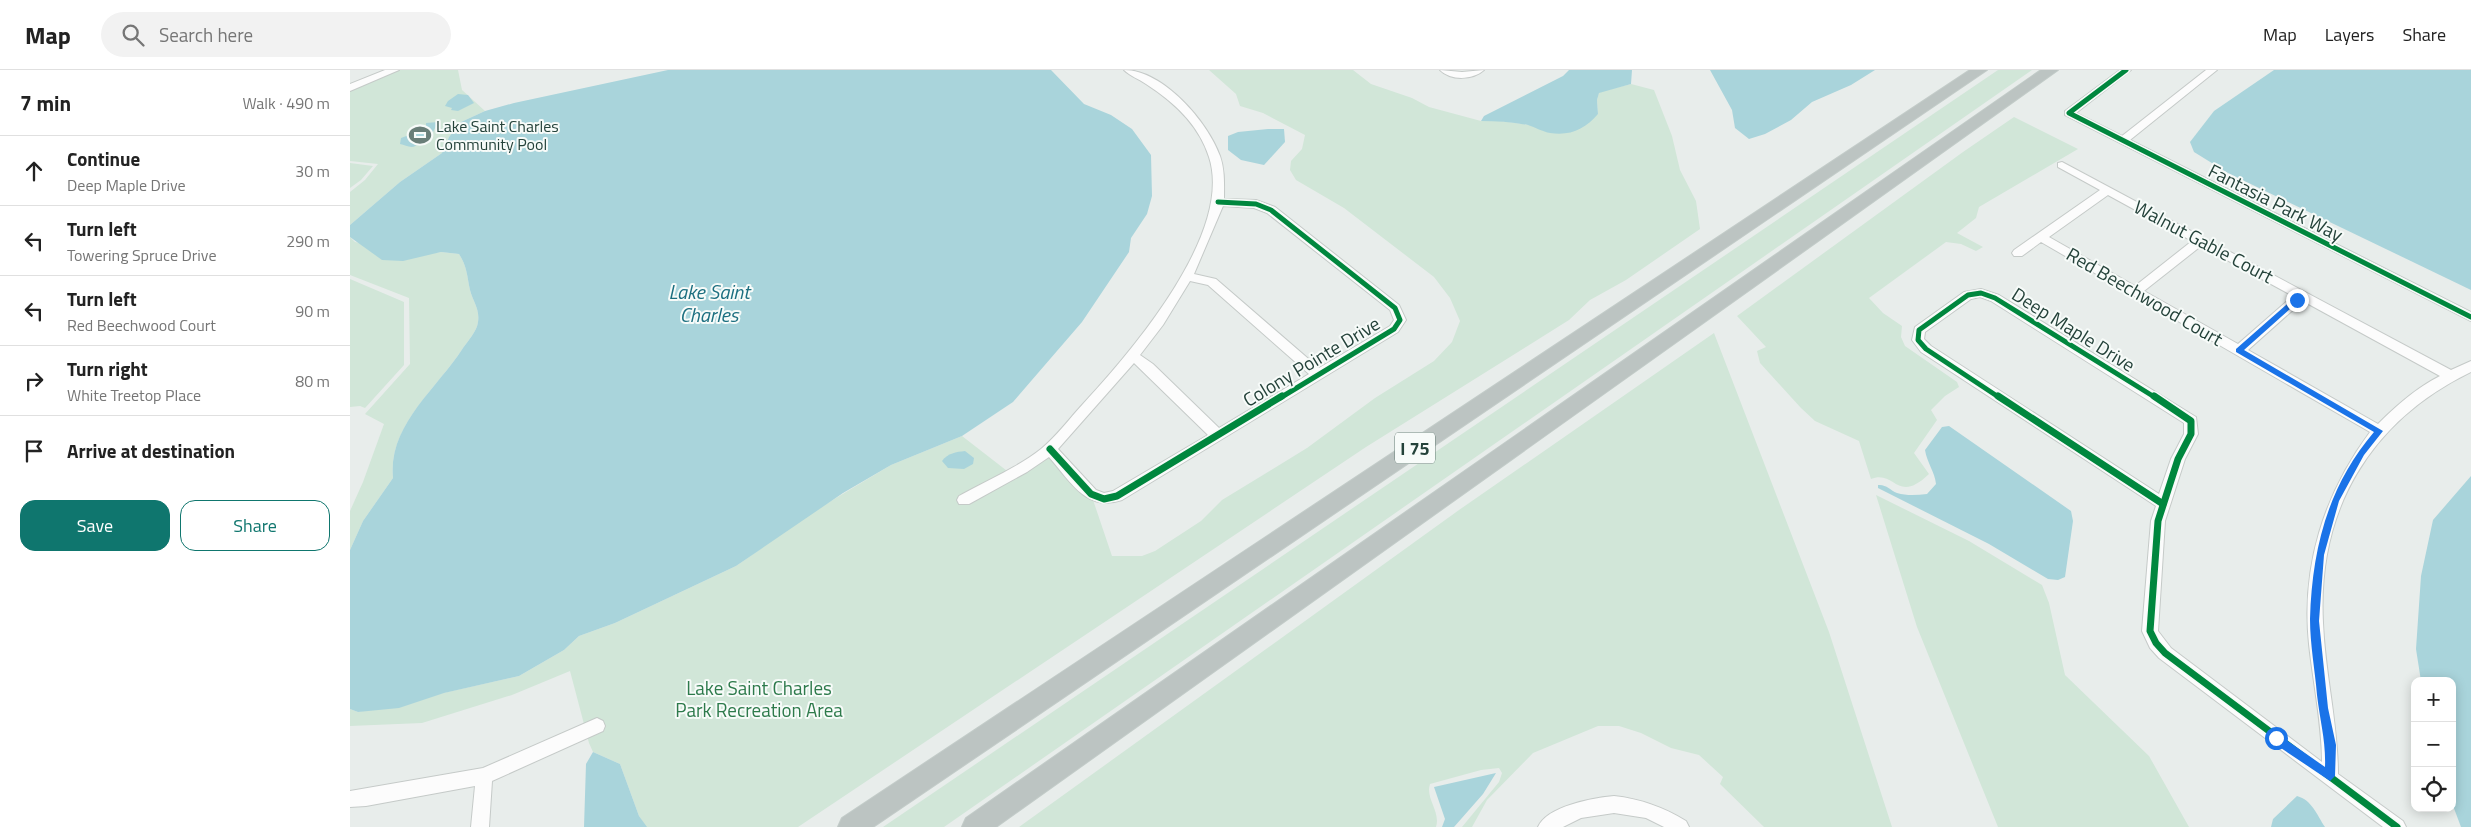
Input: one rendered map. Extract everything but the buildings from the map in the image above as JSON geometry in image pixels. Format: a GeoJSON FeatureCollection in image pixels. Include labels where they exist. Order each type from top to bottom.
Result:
{"type":"FeatureCollection","features":[{"type":"Feature","properties":{"kind":"highway","name":"I 75"},"geometry":{"type":"LineString","coordinates":[[851,827],[1980,70]]}},
{"type":"Feature","properties":{"kind":"highway"},"geometry":{"type":"LineString","coordinates":[[975,827],[2051,70]]}},
{"type":"Feature","properties":{"kind":"street"},"geometry":{"type":"LineString","coordinates":[[350,88],[394,70]]}},
{"type":"Feature","properties":{"kind":"street"},"geometry":{"type":"LineString","coordinates":[[964,500],[1050,449],[1134,357],[1187,276],[1204,240],[1218,202],[1218,171],[1213,151],[1197,119],[1161,88],[1129,70]]}},
{"type":"Feature","properties":{"kind":"street"},"geometry":{"type":"LineString","coordinates":[[1445,70],[1450,74],[1466,76],[1479,70]]}},
{"type":"Feature","properties":{"kind":"street","name":"Fantasia Park Way"},"geometry":{"type":"LineString","coordinates":[[2126,70],[2068,113],[2471,317]]}},
{"type":"Feature","properties":{"kind":"street"},"geometry":{"type":"LineString","coordinates":[[2122,141],[2212,70]]}},
{"type":"Feature","properties":{"kind":"street","name":"Walnut Gable Court"},"geometry":{"type":"LineString","coordinates":[[2062,165],[2451,376]]}},
{"type":"Feature","properties":{"kind":"street"},"geometry":{"type":"LineString","coordinates":[[2018,253],[2107,190]]}},
{"type":"Feature","properties":{"kind":"street","name":"Colony Pointe Drive"},"geometry":{"type":"LineString","coordinates":[[1050,449],[1092,494],[1104,499],[1117,496],[1394,329],[1400,320],[1395,308],[1271,210],[1256,204],[1218,202]]}},
{"type":"Feature","properties":{"kind":"street","name":"Red Beechwood Court"},"geometry":{"type":"LineString","coordinates":[[2041,237],[2379,431]]}},
{"type":"Feature","properties":{"kind":"street"},"geometry":{"type":"LineString","coordinates":[[2136,292],[2201,240]]}},
{"type":"Feature","properties":{"kind":"street"},"geometry":{"type":"LineString","coordinates":[[1187,276],[1212,282],[1318,374]]}},
{"type":"Feature","properties":{"kind":"street","name":"Deep Maple Drive"},"geometry":{"type":"LineString","coordinates":[[2163,504],[1926,350],[1918,340],[1918,330],[1968,295],[1981,293],[1995,298],[2191,421],[2191,434],[2178,459],[2163,504],[2155,549],[2150,631],[2156,644],[2165,654],[2397,827]]}},
{"type":"Feature","properties":{"kind":"street"},"geometry":{"type":"LineString","coordinates":[[2239,350],[2302,295]]}},
{"type":"Feature","properties":{"kind":"street"},"geometry":{"type":"LineString","coordinates":[[1134,357],[1148,367],[1218,436]]}},
{"type":"Feature","properties":{"kind":"street"},"geometry":{"type":"LineString","coordinates":[[2330,776],[2331,745],[2323,708],[2315,621],[2319,564],[2335,500],[2361,453],[2379,431],[2427,389],[2471,366]]}},
{"type":"Feature","properties":{"kind":"street"},"geometry":{"type":"LineString","coordinates":[[350,799],[366,798],[484,776],[597,726]]}},
{"type":"Feature","properties":{"kind":"street"},"geometry":{"type":"LineString","coordinates":[[480,827],[484,776]]}},
{"type":"Feature","properties":{"kind":"street"},"geometry":{"type":"LineString","coordinates":[[1547,827],[1564,815],[1587,807],[1608,804],[1632,806],[1664,816],[1680,827]]}},
{"type":"Feature","properties":{"kind":"green space"},"geometry":{"type":"Polygon","coordinates":[[[394,70],[458,70],[462,90],[485,111],[461,122],[449,137],[442,153],[400,182],[350,225],[350,192],[365,180],[378,164],[350,161],[350,88],[394,70]]]}},
{"type":"Feature","properties":{"kind":"green space","name":"Lake Saint Charles Park Recreation Area"},"geometry":{"type":"Polygon","coordinates":[[[1209,70],[1353,70],[1371,84],[1412,98],[1429,107],[1481,121],[1501,121],[1530,125],[1550,133],[1598,114],[1597,100],[1599,92],[1631,84],[1654,90],[1672,136],[1680,170],[1696,201],[1700,229],[1626,280],[1590,300],[1569,320],[1366,447],[798,827],[646,827],[639,816],[620,764],[593,752],[570,671],[512,695],[422,723],[350,726],[350,709],[358,712],[519,676],[564,650],[579,636],[615,623],[736,566],[816,510],[891,465],[962,436],[1011,474],[1050,449],[1091,494],[1112,556],[1142,556],[1155,551],[1201,521],[1222,500],[1307,448],[1375,398],[1434,361],[1452,342],[1460,321],[1450,298],[1434,277],[1344,208],[1296,180],[1290,170],[1291,161],[1302,149],[1305,135],[1263,113],[1240,106],[1236,94],[1209,70]]]}},
{"type":"Feature","properties":{"kind":"green space"},"geometry":{"type":"Polygon","coordinates":[[[1998,70],[2032,70],[944,827],[883,827],[1998,70]]]}},
{"type":"Feature","properties":{"kind":"green space"},"geometry":{"type":"Polygon","coordinates":[[[2014,117],[2078,149],[1979,207],[1976,218],[1957,233],[1983,247],[1976,251],[1961,244],[1946,242],[1869,298],[1883,313],[1902,326],[1901,337],[1905,346],[1957,382],[1959,387],[1945,396],[1931,410],[1937,420],[1914,453],[1929,474],[1918,483],[1903,487],[1886,478],[1871,479],[1859,441],[1815,421],[1801,408],[1760,363],[1757,351],[1766,347],[1737,316],[2014,117]]]}},
{"type":"Feature","properties":{"kind":"green space"},"geometry":{"type":"Polygon","coordinates":[[[350,163],[373,166],[361,180],[350,188],[350,163]]]}},
{"type":"Feature","properties":{"kind":"green space"},"geometry":{"type":"Polygon","coordinates":[[[350,237],[355,242],[423,255],[441,252],[459,254],[465,267],[478,317],[476,329],[472,336],[416,408],[406,424],[398,441],[394,459],[393,478],[363,521],[350,550],[350,511],[363,482],[384,424],[365,414],[410,364],[409,298],[350,275],[350,237]]]}},
{"type":"Feature","properties":{"kind":"green space"},"geometry":{"type":"Polygon","coordinates":[[[350,279],[404,302],[404,365],[365,408],[360,406],[350,407],[350,279]]]}},
{"type":"Feature","properties":{"kind":"green space"},"geometry":{"type":"Polygon","coordinates":[[[1714,333],[1829,632],[1892,827],[1764,827],[1720,784],[1723,777],[1699,755],[1671,748],[1641,733],[1619,726],[1598,726],[1533,753],[1487,800],[1472,827],[1462,827],[1499,782],[1502,773],[1499,768],[1481,770],[1430,784],[1430,795],[1437,821],[1436,827],[1019,827],[1459,510],[1714,333]]]}},
{"type":"Feature","properties":{"kind":"green space"},"geometry":{"type":"Polygon","coordinates":[[[1876,495],[1969,541],[2042,585],[2049,603],[2065,675],[2149,756],[2189,827],[1998,827],[1917,627],[1876,495]]]}},
{"type":"Feature","properties":{"kind":"water","name":"Lake Saint Charles"},"geometry":{"type":"Polygon","coordinates":[[[668,70],[1051,70],[1084,104],[1111,115],[1132,129],[1151,155],[1152,196],[1147,214],[1131,238],[1129,252],[1082,322],[1013,402],[962,436],[891,465],[843,493],[736,566],[615,623],[579,636],[564,650],[519,676],[444,693],[399,708],[358,712],[350,709],[350,550],[363,521],[393,478],[393,459],[398,441],[406,425],[472,336],[476,329],[478,317],[465,267],[459,254],[441,252],[403,261],[382,260],[350,237],[350,225],[400,182],[442,153],[449,137],[461,122],[485,111],[514,103],[668,70]]]}},
{"type":"Feature","properties":{"kind":"water"},"geometry":{"type":"Polygon","coordinates":[[[1569,70],[1632,70],[1631,84],[1599,93],[1597,100],[1598,114],[1588,124],[1571,132],[1558,134],[1545,132],[1528,125],[1481,121],[1484,116],[1563,76],[1569,70]]]}},
{"type":"Feature","properties":{"kind":"water"},"geometry":{"type":"Polygon","coordinates":[[[1710,70],[1875,70],[1851,85],[1812,102],[1791,120],[1765,134],[1749,139],[1735,128],[1732,110],[1710,70]]]}},
{"type":"Feature","properties":{"kind":"water"},"geometry":{"type":"Polygon","coordinates":[[[2274,70],[2471,70],[2471,290],[2228,173],[2194,152],[2190,142],[2214,111],[2274,70]]]}},
{"type":"Feature","properties":{"kind":"water"},"geometry":{"type":"Polygon","coordinates":[[[458,94],[468,95],[474,103],[458,111],[451,110],[452,108],[445,106],[448,101],[458,94]]]}},
{"type":"Feature","properties":{"kind":"water","name":"Lake Saint Charles Community Pool"},"geometry":{"type":"Polygon","coordinates":[[[438,122],[431,136],[416,136],[414,139],[420,142],[417,145],[410,147],[400,144],[401,138],[409,135],[410,130],[426,126],[426,123],[438,122]]]}},
{"type":"Feature","properties":{"kind":"water"},"geometry":{"type":"Polygon","coordinates":[[[1284,129],[1285,142],[1264,165],[1241,160],[1228,150],[1228,136],[1238,132],[1284,129]]]}},
{"type":"Feature","properties":{"kind":"water"},"geometry":{"type":"Polygon","coordinates":[[[1949,426],[2071,511],[2073,521],[2065,577],[2058,580],[2048,579],[1989,544],[1878,488],[1878,485],[1881,485],[1901,494],[1927,494],[1936,484],[1925,450],[1942,427],[1949,426]]]}},
{"type":"Feature","properties":{"kind":"water"},"geometry":{"type":"Polygon","coordinates":[[[965,451],[974,458],[973,464],[964,469],[948,468],[942,461],[955,452],[965,451]]]}},
{"type":"Feature","properties":{"kind":"water"},"geometry":{"type":"Polygon","coordinates":[[[2471,476],[2471,827],[2461,827],[2455,812],[2456,677],[2420,677],[2416,649],[2421,576],[2433,520],[2471,476]]]}},
{"type":"Feature","properties":{"kind":"water"},"geometry":{"type":"Polygon","coordinates":[[[593,752],[620,764],[639,816],[647,827],[584,827],[586,764],[593,752]]]}},
{"type":"Feature","properties":{"kind":"water"},"geometry":{"type":"Polygon","coordinates":[[[1496,773],[1483,794],[1454,827],[1442,827],[1445,819],[1434,787],[1496,773]]]}},
{"type":"Feature","properties":{"kind":"water"},"geometry":{"type":"Polygon","coordinates":[[[2297,796],[2310,804],[2325,827],[2271,827],[2273,819],[2297,796]]]}},
{"type":"Feature","properties":{"kind":"cycle path"},"geometry":{"type":"LineString","coordinates":[[2126,70],[2069,113],[2471,317]]}},
{"type":"Feature","properties":{"kind":"cycle path"},"geometry":{"type":"LineString","coordinates":[[1050,449],[1091,494],[1104,499],[1117,496],[1394,329],[1400,320],[1395,308],[1271,210],[1256,204],[1218,202]]}},
{"type":"Feature","properties":{"kind":"cycle path"},"geometry":{"type":"LineString","coordinates":[[2163,504],[1926,349],[1918,340],[1919,330],[1968,295],[1981,293],[1995,298],[2191,421],[2191,434],[2178,459],[2158,521],[2150,631],[2156,643],[2165,653],[2276,738],[2397,827]]}},
{"type":"Feature","properties":{"kind":"place","name":"Lake Saint Charles Community Pool"},"geometry":{"type":"Point","coordinates":[420,135]}},
{"type":"Feature","properties":{"kind":"route"},"geometry":{"type":"LineString","coordinates":[[2276,738],[2330,776],[2331,745],[2323,708],[2315,621],[2316,583],[2320,555],[2335,500],[2361,453],[2379,431],[2239,350],[2297,300]]}}]}
